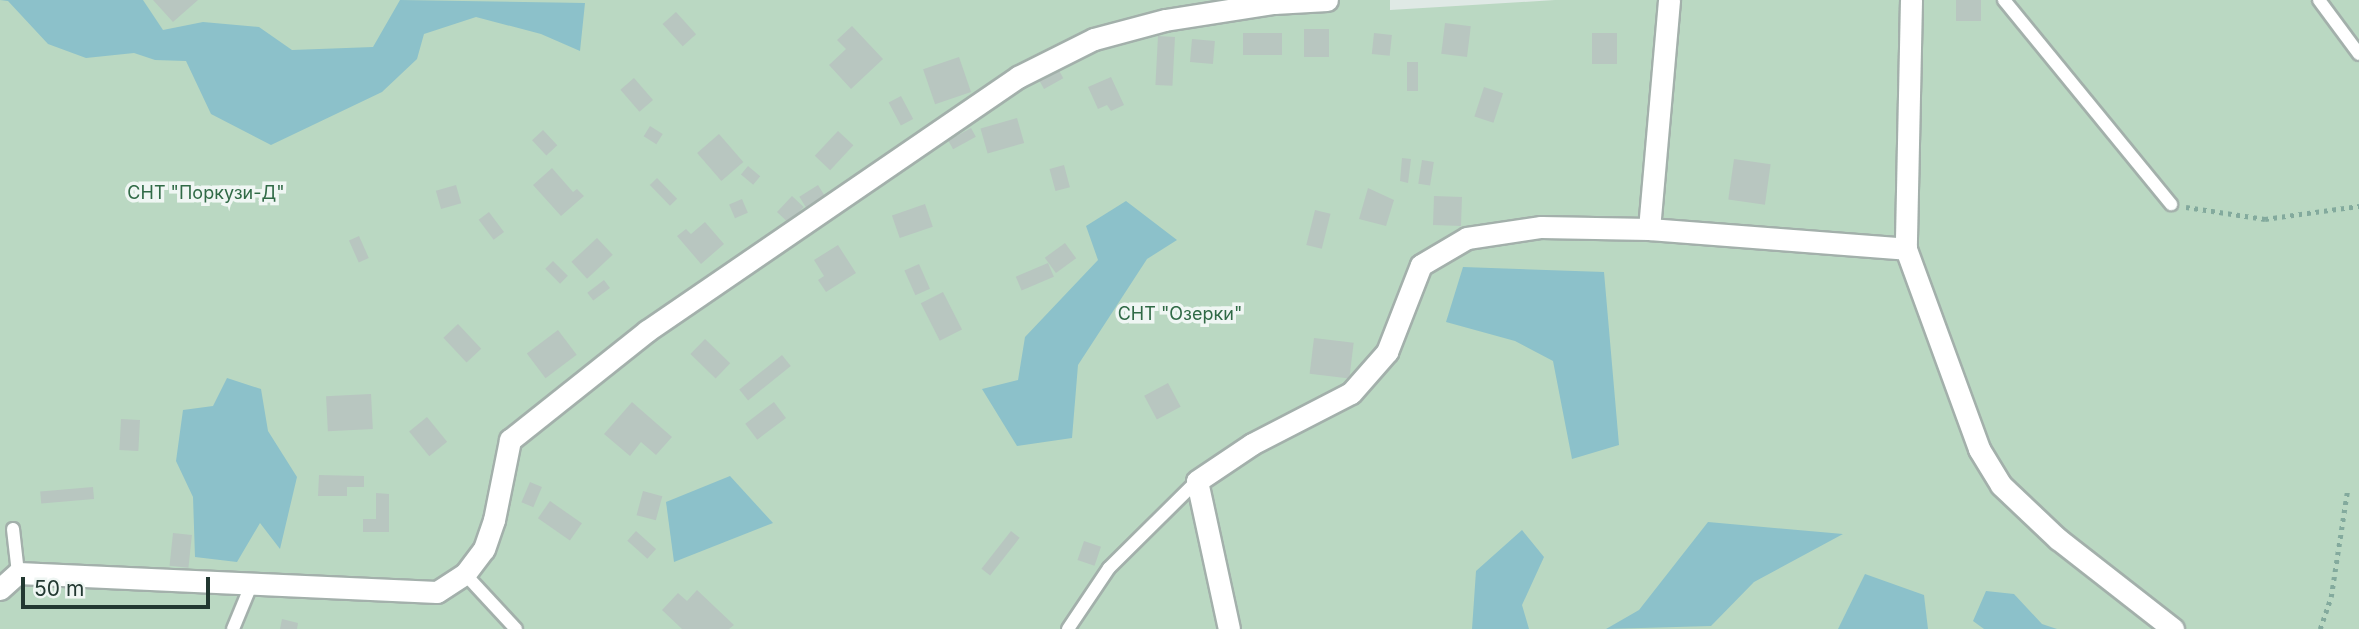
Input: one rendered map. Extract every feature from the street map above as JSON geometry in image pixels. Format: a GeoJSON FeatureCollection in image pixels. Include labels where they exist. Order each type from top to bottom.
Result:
{"type":"FeatureCollection","features":[{"type":"Feature","properties":{"kind":"street"},"geometry":{"type":"LineString","coordinates":[[0,589],[18,573],[438,592],[465,574],[484,550],[494,520],[510,440],[648,331],[1018,76],[1094,39],[1165,20],[1274,3],[1327,0]]}},
{"type":"Feature","properties":{"kind":"street"},"geometry":{"type":"LineString","coordinates":[[1649,229],[1670,0]]}},
{"type":"Feature","properties":{"kind":"street"},"geometry":{"type":"LineString","coordinates":[[1911,0],[1906,249],[1979,449],[2001,485],[2058,539],[2174,629]]}},
{"type":"Feature","properties":{"kind":"street"},"geometry":{"type":"LineString","coordinates":[[1229,629],[1197,481],[1252,444],[1351,393],[1387,352],[1421,265],[1467,238],[1541,227],[1649,229],[1906,249]]}},
{"type":"Feature","properties":{"kind":"lane"},"geometry":{"type":"LineString","coordinates":[[2004,0],[2171,204]]}},
{"type":"Feature","properties":{"kind":"lane"},"geometry":{"type":"LineString","coordinates":[[2319,0],[2359,54]]}},
{"type":"Feature","properties":{"kind":"lane"},"geometry":{"type":"LineString","coordinates":[[1068,629],[1109,568],[1197,481]]}},
{"type":"Feature","properties":{"kind":"lane"},"geometry":{"type":"LineString","coordinates":[[13,529],[18,573]]}},
{"type":"Feature","properties":{"kind":"lane"},"geometry":{"type":"LineString","coordinates":[[465,574],[516,629]]}},
{"type":"Feature","properties":{"kind":"lane"},"geometry":{"type":"LineString","coordinates":[[233,629],[252,583]]}},
{"type":"Feature","properties":{"kind":"path"},"geometry":{"type":"LineString","coordinates":[[2171,204],[2265,219],[2359,206]]}},
{"type":"Feature","properties":{"kind":"path"},"geometry":{"type":"LineString","coordinates":[[2320,629],[2331,597],[2347,492]]}},
{"type":"Feature","properties":{"kind":"green space","name":"СНТ \"Озерки\""},"geometry":{"type":"Polygon","coordinates":[[[0,0],[1390,0],[1390,10],[1555,0],[2359,0],[2359,629],[0,629],[0,0]]]}},
{"type":"Feature","properties":{"kind":"water"},"geometry":{"type":"Polygon","coordinates":[[[0,0],[143,0],[163,30],[203,22],[259,27],[292,50],[373,47],[400,0],[585,3],[580,51],[541,34],[476,17],[424,34],[417,59],[382,92],[271,145],[211,114],[186,61],[155,60],[134,53],[86,58],[48,44],[8,1],[0,0]]]}},
{"type":"Feature","properties":{"kind":"water"},"geometry":{"type":"Polygon","coordinates":[[[1126,201],[1177,240],[1147,259],[1078,365],[1072,438],[1017,446],[982,389],[1018,380],[1025,337],[1098,260],[1086,226],[1126,201]]]}},
{"type":"Feature","properties":{"kind":"water"},"geometry":{"type":"Polygon","coordinates":[[[1463,267],[1604,272],[1619,445],[1572,459],[1553,361],[1515,341],[1446,322],[1463,267]]]}},
{"type":"Feature","properties":{"kind":"water"},"geometry":{"type":"Polygon","coordinates":[[[227,378],[261,389],[268,431],[297,477],[280,549],[260,523],[237,562],[195,557],[193,497],[176,461],[183,410],[213,406],[227,378]]]}},
{"type":"Feature","properties":{"kind":"water"},"geometry":{"type":"Polygon","coordinates":[[[730,476],[773,523],[674,562],[666,502],[730,476]]]}},
{"type":"Feature","properties":{"kind":"water"},"geometry":{"type":"Polygon","coordinates":[[[1708,522],[1843,534],[1754,582],[1711,626],[1606,629],[1639,610],[1708,522]]]}},
{"type":"Feature","properties":{"kind":"water"},"geometry":{"type":"Polygon","coordinates":[[[1522,530],[1544,557],[1522,605],[1529,629],[1472,629],[1476,571],[1522,530]]]}},
{"type":"Feature","properties":{"kind":"water"},"geometry":{"type":"Polygon","coordinates":[[[1865,574],[1924,595],[1928,629],[1838,629],[1865,574]]]}},
{"type":"Feature","properties":{"kind":"water"},"geometry":{"type":"Polygon","coordinates":[[[1986,591],[2014,594],[2042,624],[2057,629],[1984,629],[1973,621],[1986,591]]]}},
{"type":"Feature","properties":{"kind":"building"},"geometry":{"type":"Polygon","coordinates":[[[153,0],[198,0],[173,22],[153,0]]]}},
{"type":"Feature","properties":{"kind":"building"},"geometry":{"type":"Polygon","coordinates":[[[1956,0],[1981,0],[1981,21],[1956,21],[1956,0]]]}},
{"type":"Feature","properties":{"kind":"building"},"geometry":{"type":"Polygon","coordinates":[[[676,12],[696,34],[683,46],[663,24],[676,12]]]}},
{"type":"Feature","properties":{"kind":"building"},"geometry":{"type":"Polygon","coordinates":[[[1445,23],[1471,26],[1467,57],[1441,54],[1445,23]]]}},
{"type":"Feature","properties":{"kind":"building"},"geometry":{"type":"Polygon","coordinates":[[[852,26],[883,59],[851,89],[829,65],[846,49],[837,40],[852,26]]]}},
{"type":"Feature","properties":{"kind":"building"},"geometry":{"type":"Polygon","coordinates":[[[1304,29],[1329,29],[1329,57],[1304,57],[1304,29]]]}},
{"type":"Feature","properties":{"kind":"building"},"geometry":{"type":"Polygon","coordinates":[[[1243,33],[1282,33],[1282,55],[1243,55],[1243,33]]]}},
{"type":"Feature","properties":{"kind":"building"},"geometry":{"type":"Polygon","coordinates":[[[1374,33],[1392,35],[1390,56],[1372,54],[1374,33]]]}},
{"type":"Feature","properties":{"kind":"building"},"geometry":{"type":"Polygon","coordinates":[[[1592,33],[1617,33],[1617,64],[1592,64],[1592,33]]]}},
{"type":"Feature","properties":{"kind":"building"},"geometry":{"type":"Polygon","coordinates":[[[1158,36],[1175,37],[1172,86],[1155,85],[1158,36]]]}},
{"type":"Feature","properties":{"kind":"building"},"geometry":{"type":"Polygon","coordinates":[[[1192,39],[1215,41],[1213,64],[1190,62],[1192,39]]]}},
{"type":"Feature","properties":{"kind":"building"},"geometry":{"type":"Polygon","coordinates":[[[959,57],[971,92],[935,104],[923,69],[959,57]]]}},
{"type":"Feature","properties":{"kind":"building"},"geometry":{"type":"Polygon","coordinates":[[[1407,62],[1418,62],[1418,91],[1407,91],[1407,62]]]}},
{"type":"Feature","properties":{"kind":"building"},"geometry":{"type":"Polygon","coordinates":[[[1057,67],[1063,78],[1044,89],[1038,78],[1057,67]]]}},
{"type":"Feature","properties":{"kind":"building"},"geometry":{"type":"Polygon","coordinates":[[[1111,77],[1124,105],[1111,111],[1107,105],[1098,109],[1088,87],[1111,77]]]}},
{"type":"Feature","properties":{"kind":"building"},"geometry":{"type":"Polygon","coordinates":[[[634,78],[653,100],[639,112],[620,90],[634,78]]]}},
{"type":"Feature","properties":{"kind":"building"},"geometry":{"type":"Polygon","coordinates":[[[1484,87],[1503,93],[1493,123],[1474,116],[1484,87]]]}},
{"type":"Feature","properties":{"kind":"building"},"geometry":{"type":"Polygon","coordinates":[[[901,96],[913,119],[901,126],[889,103],[901,96]]]}},
{"type":"Feature","properties":{"kind":"building"},"geometry":{"type":"Polygon","coordinates":[[[1017,118],[1024,143],[988,153],[980,128],[1017,118]]]}},
{"type":"Feature","properties":{"kind":"building"},"geometry":{"type":"Polygon","coordinates":[[[650,126],[663,134],[656,144],[644,136],[650,126]]]}},
{"type":"Feature","properties":{"kind":"building"},"geometry":{"type":"Polygon","coordinates":[[[971,128],[976,137],[953,149],[948,141],[971,128]]]}},
{"type":"Feature","properties":{"kind":"building"},"geometry":{"type":"Polygon","coordinates":[[[543,130],[557,145],[546,156],[532,140],[543,130]]]}},
{"type":"Feature","properties":{"kind":"building"},"geometry":{"type":"Polygon","coordinates":[[[838,131],[853,145],[830,170],[815,156],[838,131]]]}},
{"type":"Feature","properties":{"kind":"building"},"geometry":{"type":"Polygon","coordinates":[[[719,134],[743,162],[721,181],[697,153],[719,134]]]}},
{"type":"Feature","properties":{"kind":"building"},"geometry":{"type":"Polygon","coordinates":[[[1402,158],[1411,159],[1408,183],[1400,181],[1402,158]]]}},
{"type":"Feature","properties":{"kind":"building"},"geometry":{"type":"Polygon","coordinates":[[[1734,159],[1771,164],[1765,205],[1728,200],[1734,159]]]}},
{"type":"Feature","properties":{"kind":"building"},"geometry":{"type":"Polygon","coordinates":[[[1422,160],[1434,162],[1430,186],[1418,184],[1422,160]]]}},
{"type":"Feature","properties":{"kind":"building"},"geometry":{"type":"Polygon","coordinates":[[[1064,165],[1070,187],[1055,191],[1050,169],[1064,165]]]}},
{"type":"Feature","properties":{"kind":"building"},"geometry":{"type":"Polygon","coordinates":[[[748,166],[760,176],[753,185],[741,174],[748,166]]]}},
{"type":"Feature","properties":{"kind":"building"},"geometry":{"type":"Polygon","coordinates":[[[552,168],[573,192],[577,189],[584,196],[561,216],[533,185],[552,168]]]}},
{"type":"Feature","properties":{"kind":"building"},"geometry":{"type":"Polygon","coordinates":[[[657,178],[677,199],[670,206],[650,185],[657,178]]]}},
{"type":"Feature","properties":{"kind":"building"},"geometry":{"type":"Polygon","coordinates":[[[456,185],[461,203],[441,209],[436,191],[456,185]]]}},
{"type":"Feature","properties":{"kind":"building"},"geometry":{"type":"Polygon","coordinates":[[[818,185],[825,196],[806,208],[799,197],[818,185]]]}},
{"type":"Feature","properties":{"kind":"building"},"geometry":{"type":"Polygon","coordinates":[[[1368,188],[1394,200],[1386,226],[1359,219],[1368,188]]]}},
{"type":"Feature","properties":{"kind":"building"},"geometry":{"type":"Polygon","coordinates":[[[792,196],[804,207],[789,223],[777,212],[792,196]]]}},
{"type":"Feature","properties":{"kind":"building"},"geometry":{"type":"Polygon","coordinates":[[[1434,196],[1462,197],[1461,226],[1433,225],[1434,196]]]}},
{"type":"Feature","properties":{"kind":"building"},"geometry":{"type":"Polygon","coordinates":[[[742,199],[748,213],[735,218],[729,204],[742,199]]]}},
{"type":"Feature","properties":{"kind":"building"},"geometry":{"type":"Polygon","coordinates":[[[925,204],[933,227],[900,238],[892,215],[925,204]]]}},
{"type":"Feature","properties":{"kind":"building"},"geometry":{"type":"Polygon","coordinates":[[[1315,210],[1331,214],[1322,249],[1306,245],[1315,210]]]}},
{"type":"Feature","properties":{"kind":"building"},"geometry":{"type":"Polygon","coordinates":[[[489,212],[504,232],[494,240],[479,220],[489,212]]]}},
{"type":"Feature","properties":{"kind":"building"},"geometry":{"type":"Polygon","coordinates":[[[705,222],[724,244],[701,264],[677,236],[686,229],[691,234],[705,222]]]}},
{"type":"Feature","properties":{"kind":"building"},"geometry":{"type":"Polygon","coordinates":[[[359,236],[369,258],[359,262],[349,240],[359,236]]]}},
{"type":"Feature","properties":{"kind":"building"},"geometry":{"type":"Polygon","coordinates":[[[597,238],[613,255],[587,279],[571,262],[597,238]]]}},
{"type":"Feature","properties":{"kind":"building"},"geometry":{"type":"Polygon","coordinates":[[[1065,243],[1076,258],[1056,273],[1045,258],[1065,243]]]}},
{"type":"Feature","properties":{"kind":"building"},"geometry":{"type":"Polygon","coordinates":[[[838,245],[856,273],[826,292],[818,280],[824,276],[814,260],[838,245]]]}},
{"type":"Feature","properties":{"kind":"building"},"geometry":{"type":"Polygon","coordinates":[[[553,261],[568,276],[560,284],[545,269],[553,261]]]}},
{"type":"Feature","properties":{"kind":"building"},"geometry":{"type":"Polygon","coordinates":[[[1048,263],[1054,277],[1022,290],[1016,277],[1048,263]]]}},
{"type":"Feature","properties":{"kind":"building"},"geometry":{"type":"Polygon","coordinates":[[[919,264],[930,289],[915,295],[904,271],[919,264]]]}},
{"type":"Feature","properties":{"kind":"building"},"geometry":{"type":"Polygon","coordinates":[[[604,280],[610,288],[593,301],[587,293],[604,280]]]}},
{"type":"Feature","properties":{"kind":"building"},"geometry":{"type":"Polygon","coordinates":[[[943,292],[962,329],[940,341],[921,303],[943,292]]]}},
{"type":"Feature","properties":{"kind":"building"},"geometry":{"type":"Polygon","coordinates":[[[458,324],[481,349],[467,363],[443,338],[458,324]]]}},
{"type":"Feature","properties":{"kind":"building"},"geometry":{"type":"Polygon","coordinates":[[[558,330],[577,355],[546,378],[527,353],[558,330]]]}},
{"type":"Feature","properties":{"kind":"building"},"geometry":{"type":"Polygon","coordinates":[[[1314,338],[1354,343],[1349,379],[1310,374],[1314,338]]]}},
{"type":"Feature","properties":{"kind":"building"},"geometry":{"type":"Polygon","coordinates":[[[705,339],[730,363],[716,378],[690,354],[705,339]]]}},
{"type":"Feature","properties":{"kind":"building"},"geometry":{"type":"Polygon","coordinates":[[[782,355],[791,366],[748,400],[739,390],[782,355]]]}},
{"type":"Feature","properties":{"kind":"building"},"geometry":{"type":"Polygon","coordinates":[[[1168,383],[1181,407],[1157,420],[1144,396],[1168,383]]]}},
{"type":"Feature","properties":{"kind":"building"},"geometry":{"type":"Polygon","coordinates":[[[371,394],[373,429],[328,431],[326,396],[371,394]]]}},
{"type":"Feature","properties":{"kind":"building"},"geometry":{"type":"Polygon","coordinates":[[[632,402],[672,437],[656,455],[641,442],[630,456],[604,434],[632,402]]]}},
{"type":"Feature","properties":{"kind":"building"},"geometry":{"type":"Polygon","coordinates":[[[774,402],[786,418],[757,440],[745,424],[774,402]]]}},
{"type":"Feature","properties":{"kind":"building"},"geometry":{"type":"Polygon","coordinates":[[[427,417],[447,442],[429,456],[409,431],[427,417]]]}},
{"type":"Feature","properties":{"kind":"building"},"geometry":{"type":"Polygon","coordinates":[[[121,419],[140,420],[138,451],[119,450],[121,419]]]}},
{"type":"Feature","properties":{"kind":"building"},"geometry":{"type":"Polygon","coordinates":[[[319,475],[364,476],[364,487],[347,487],[347,496],[318,496],[319,475]]]}},
{"type":"Feature","properties":{"kind":"building"},"geometry":{"type":"Polygon","coordinates":[[[530,482],[542,487],[533,507],[521,502],[530,482]]]}},
{"type":"Feature","properties":{"kind":"building"},"geometry":{"type":"Polygon","coordinates":[[[93,487],[94,499],[41,504],[40,492],[93,487]]]}},
{"type":"Feature","properties":{"kind":"building"},"geometry":{"type":"Polygon","coordinates":[[[643,491],[662,496],[656,520],[637,515],[643,491]]]}},
{"type":"Feature","properties":{"kind":"building"},"geometry":{"type":"Polygon","coordinates":[[[376,493],[389,494],[389,532],[363,532],[363,519],[376,519],[376,493]]]}},
{"type":"Feature","properties":{"kind":"building"},"geometry":{"type":"Polygon","coordinates":[[[550,501],[582,523],[570,541],[538,518],[550,501]]]}},
{"type":"Feature","properties":{"kind":"building"},"geometry":{"type":"Polygon","coordinates":[[[636,531],[656,549],[647,559],[627,541],[636,531]]]}},
{"type":"Feature","properties":{"kind":"building"},"geometry":{"type":"Polygon","coordinates":[[[1011,531],[1020,538],[990,576],[981,569],[1011,531]]]}},
{"type":"Feature","properties":{"kind":"building"},"geometry":{"type":"Polygon","coordinates":[[[173,533],[192,535],[188,568],[170,566],[173,533]]]}},
{"type":"Feature","properties":{"kind":"building"},"geometry":{"type":"Polygon","coordinates":[[[1084,541],[1101,547],[1095,566],[1077,560],[1084,541]]]}},
{"type":"Feature","properties":{"kind":"building"},"geometry":{"type":"Polygon","coordinates":[[[697,590],[734,625],[729,629],[682,629],[662,610],[678,593],[687,601],[697,590]]]}},
{"type":"Feature","properties":{"kind":"building"},"geometry":{"type":"Polygon","coordinates":[[[282,619],[298,623],[297,629],[280,629],[282,619]]]}},
{"type":"Feature","properties":{"kind":"park label","name":"СНТ \"Поркузи-Д\""},"geometry":{"type":"Point","coordinates":[206,193]}}]}
